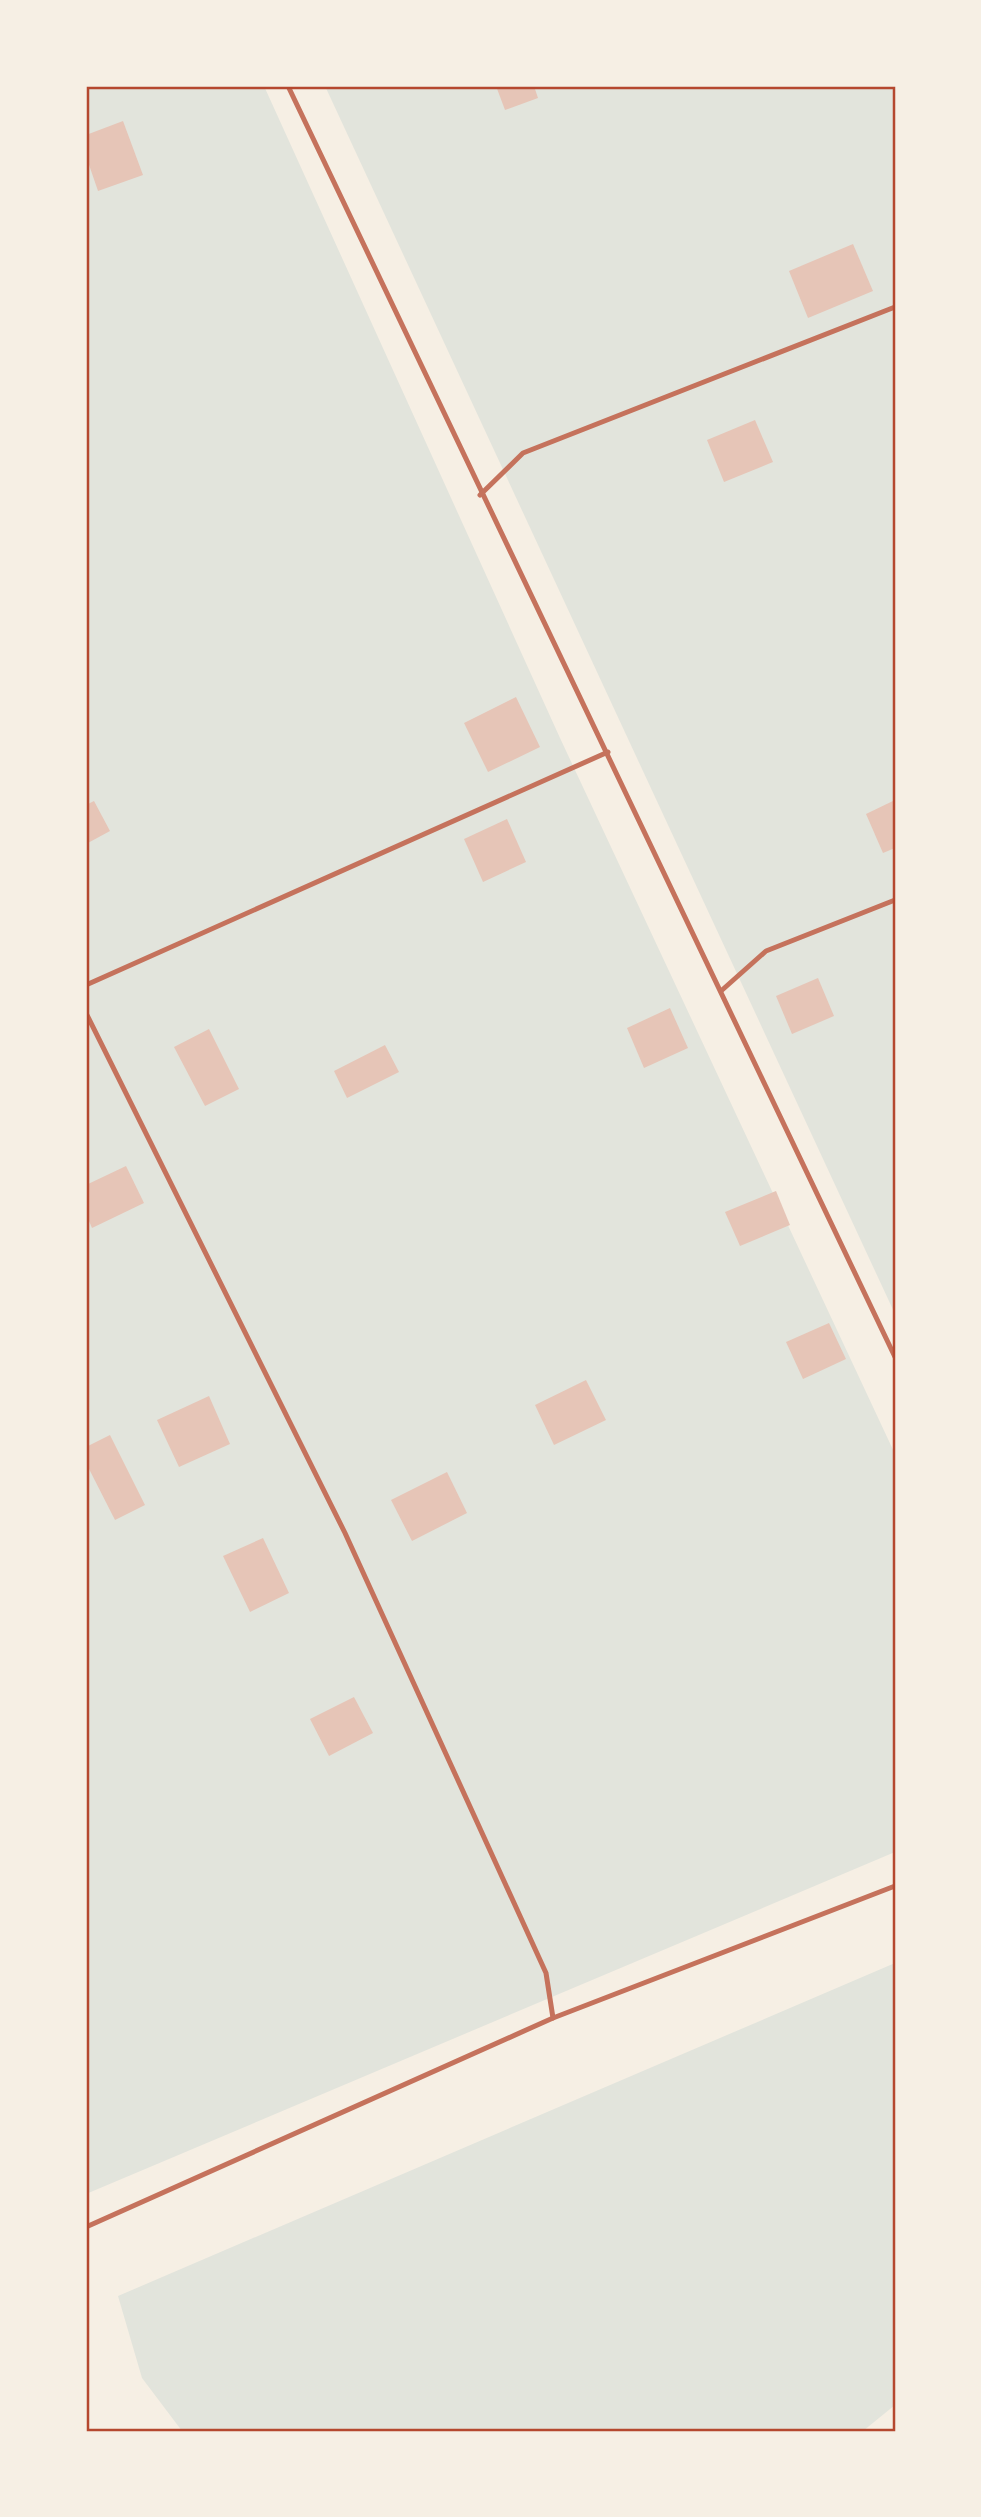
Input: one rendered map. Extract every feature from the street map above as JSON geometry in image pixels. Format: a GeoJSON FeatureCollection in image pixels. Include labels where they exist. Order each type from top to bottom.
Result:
{"type":"FeatureCollection","features":[{"type":"Feature","properties":{"kind":"lane"},"geometry":{"type":"LineString","coordinates":[[288,86],[480,495],[608,752],[895,1357]]}},
{"type":"Feature","properties":{"kind":"lane"},"geometry":{"type":"LineString","coordinates":[[480,495],[523,453],[895,307]]}},
{"type":"Feature","properties":{"kind":"lane"},"geometry":{"type":"LineString","coordinates":[[86,985],[608,752]]}},
{"type":"Feature","properties":{"kind":"lane"},"geometry":{"type":"LineString","coordinates":[[721,991],[766,951],[895,900]]}},
{"type":"Feature","properties":{"kind":"lane"},"geometry":{"type":"LineString","coordinates":[[86,1013],[345,1533],[547,1973],[553,2018]]}},
{"type":"Feature","properties":{"kind":"lane"},"geometry":{"type":"LineString","coordinates":[[86,2227],[553,2018],[895,1886]]}},
{"type":"Feature","properties":{"kind":"shaded area"},"geometry":{"type":"Polygon","coordinates":[[[86,86],[264,86],[560,738],[895,1454],[895,1852],[86,2194],[86,86]]]}},
{"type":"Feature","properties":{"kind":"shaded area"},"geometry":{"type":"Polygon","coordinates":[[[325,86],[895,86],[895,1314],[325,86]]]}},
{"type":"Feature","properties":{"kind":"shaded area"},"geometry":{"type":"Polygon","coordinates":[[[895,1963],[895,2405],[863,2431],[182,2431],[142,2378],[118,2296],[895,1963]]]}},
{"type":"Feature","properties":{"kind":"building"},"geometry":{"type":"Polygon","coordinates":[[[496,86],[534,86],[538,98],[505,110],[496,86]]]}},
{"type":"Feature","properties":{"kind":"building"},"geometry":{"type":"Polygon","coordinates":[[[123,121],[143,175],[98,191],[86,156],[86,135],[123,121]]]}},
{"type":"Feature","properties":{"kind":"building"},"geometry":{"type":"Polygon","coordinates":[[[853,244],[873,291],[808,318],[789,271],[853,244]]]}},
{"type":"Feature","properties":{"kind":"building"},"geometry":{"type":"Polygon","coordinates":[[[755,420],[773,462],[724,482],[707,440],[755,420]]]}},
{"type":"Feature","properties":{"kind":"building"},"geometry":{"type":"Polygon","coordinates":[[[516,697],[540,747],[488,772],[464,723],[516,697]]]}},
{"type":"Feature","properties":{"kind":"building"},"geometry":{"type":"Polygon","coordinates":[[[895,800],[895,848],[883,853],[866,814],[895,800]]]}},
{"type":"Feature","properties":{"kind":"building"},"geometry":{"type":"Polygon","coordinates":[[[94,801],[110,831],[86,844],[86,805],[94,801]]]}},
{"type":"Feature","properties":{"kind":"building"},"geometry":{"type":"Polygon","coordinates":[[[507,819],[526,862],[483,882],[464,839],[507,819]]]}},
{"type":"Feature","properties":{"kind":"building"},"geometry":{"type":"Polygon","coordinates":[[[818,978],[834,1016],[792,1034],[776,996],[818,978]]]}},
{"type":"Feature","properties":{"kind":"building"},"geometry":{"type":"Polygon","coordinates":[[[670,1008],[688,1048],[644,1068],[627,1028],[670,1008]]]}},
{"type":"Feature","properties":{"kind":"building"},"geometry":{"type":"Polygon","coordinates":[[[209,1029],[239,1089],[205,1106],[174,1047],[209,1029]]]}},
{"type":"Feature","properties":{"kind":"building"},"geometry":{"type":"Polygon","coordinates":[[[385,1045],[399,1072],[347,1098],[334,1071],[385,1045]]]}},
{"type":"Feature","properties":{"kind":"building"},"geometry":{"type":"Polygon","coordinates":[[[126,1166],[144,1203],[92,1228],[86,1214],[86,1185],[126,1166]]]}},
{"type":"Feature","properties":{"kind":"building"},"geometry":{"type":"Polygon","coordinates":[[[776,1191],[790,1225],[740,1246],[725,1212],[776,1191]]]}},
{"type":"Feature","properties":{"kind":"building"},"geometry":{"type":"Polygon","coordinates":[[[829,1323],[846,1359],[803,1379],[786,1342],[829,1323]]]}},
{"type":"Feature","properties":{"kind":"building"},"geometry":{"type":"Polygon","coordinates":[[[586,1380],[606,1420],[554,1445],[535,1405],[586,1380]]]}},
{"type":"Feature","properties":{"kind":"building"},"geometry":{"type":"Polygon","coordinates":[[[209,1396],[230,1444],[179,1467],[157,1420],[209,1396]]]}},
{"type":"Feature","properties":{"kind":"building"},"geometry":{"type":"Polygon","coordinates":[[[110,1435],[145,1505],[115,1520],[86,1463],[86,1447],[110,1435]]]}},
{"type":"Feature","properties":{"kind":"building"},"geometry":{"type":"Polygon","coordinates":[[[447,1472],[467,1513],[412,1541],[391,1500],[447,1472]]]}},
{"type":"Feature","properties":{"kind":"building"},"geometry":{"type":"Polygon","coordinates":[[[263,1538],[289,1593],[250,1612],[223,1556],[263,1538]]]}},
{"type":"Feature","properties":{"kind":"building"},"geometry":{"type":"Polygon","coordinates":[[[354,1697],[373,1733],[329,1756],[310,1719],[354,1697]]]}}]}
